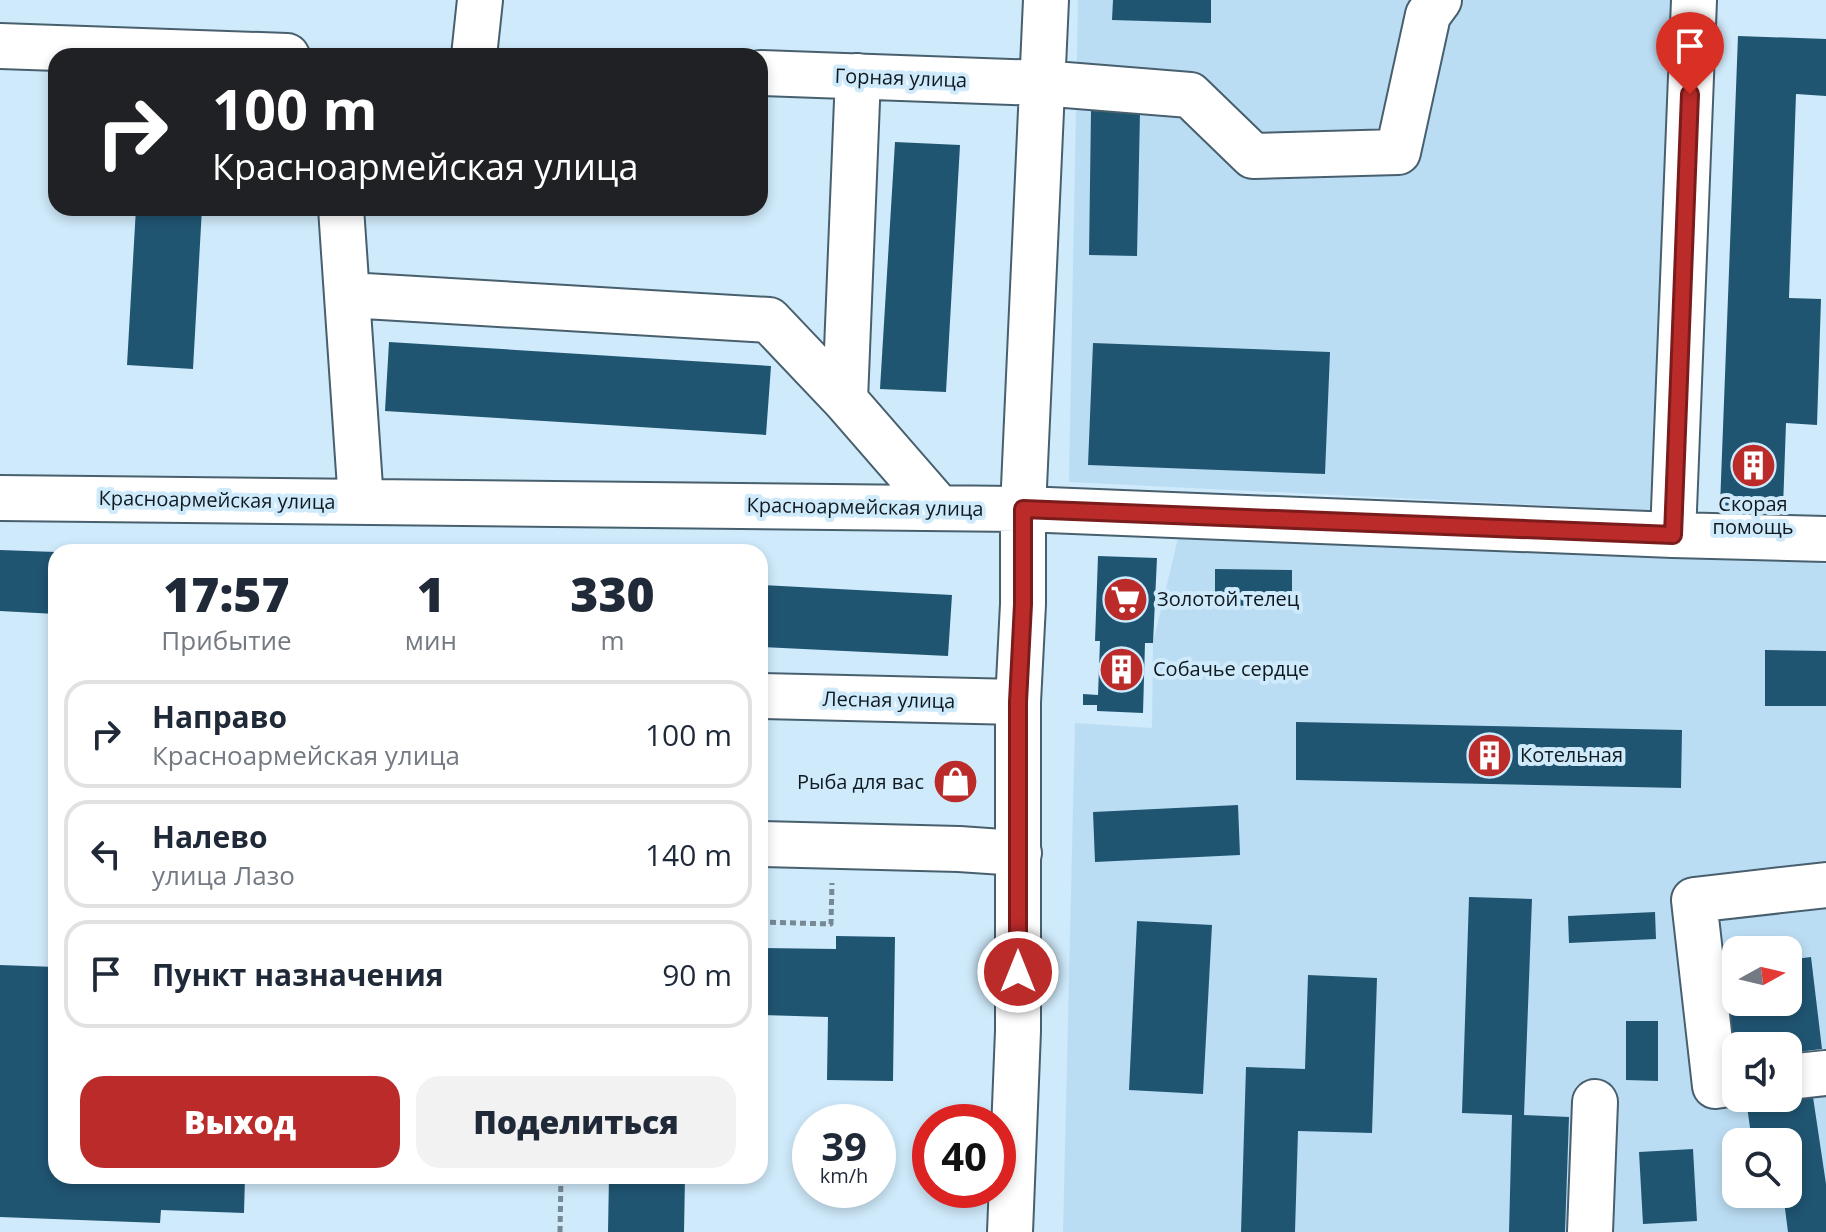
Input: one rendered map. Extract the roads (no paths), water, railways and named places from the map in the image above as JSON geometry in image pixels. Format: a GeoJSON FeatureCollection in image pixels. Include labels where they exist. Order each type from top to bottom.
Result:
{"type":"FeatureCollection","features":[{"type":"Feature","properties":{"kind":"street"},"geometry":{"type":"LineString","coordinates":[[475,48],[480,0]]}},
{"type":"Feature","properties":{"kind":"street"},"geometry":{"type":"LineString","coordinates":[[1010,1232],[1018,1031],[1018,702],[1023,604],[1023,509],[1046,0]]}},
{"type":"Feature","properties":{"kind":"street","name":"Горная улица"},"geometry":{"type":"LineString","coordinates":[[768,73],[1041,83],[1190,95],[1253,156],[1398,152],[1428,15],[1439,0]]}},
{"type":"Feature","properties":{"kind":"street"},"geometry":{"type":"LineString","coordinates":[[1673,535],[1694,0]]}},
{"type":"Feature","properties":{"kind":"street"},"geometry":{"type":"LineString","coordinates":[[0,46],[57,48]]}},
{"type":"Feature","properties":{"kind":"street"},"geometry":{"type":"LineString","coordinates":[[845,400],[858,76]]}},
{"type":"Feature","properties":{"kind":"street"},"geometry":{"type":"LineString","coordinates":[[342,216],[361,502]]}},
{"type":"Feature","properties":{"kind":"street"},"geometry":{"type":"LineString","coordinates":[[348,295],[769,320],[845,400],[939,508]]}},
{"type":"Feature","properties":{"kind":"street","name":"Красноармейская улица"},"geometry":{"type":"LineString","coordinates":[[0,498],[1023,509],[1826,539]]}},
{"type":"Feature","properties":{"kind":"street","name":"Лесная улица"},"geometry":{"type":"LineString","coordinates":[[768,696],[1018,702]]}},
{"type":"Feature","properties":{"kind":"street"},"geometry":{"type":"LineString","coordinates":[[768,844],[1019,853]]}},
{"type":"Feature","properties":{"kind":"street"},"geometry":{"type":"LineString","coordinates":[[1722,1085],[1715,1086],[1694,900],[1826,885]]}},
{"type":"Feature","properties":{"kind":"street"},"geometry":{"type":"LineString","coordinates":[[1802,1076],[1826,1073]]}},
{"type":"Feature","properties":{"kind":"street"},"geometry":{"type":"LineString","coordinates":[[1590,1232],[1595,1102]]}},
{"type":"Feature","properties":{"kind":"place","name":"Скорая помощь"},"geometry":{"type":"Point","coordinates":[1753,465]}},
{"type":"Feature","properties":{"kind":"place","name":"Золотой телец"},"geometry":{"type":"Point","coordinates":[1126,599]}},
{"type":"Feature","properties":{"kind":"place","name":"Собачье сердце"},"geometry":{"type":"Point","coordinates":[1122,669]}},
{"type":"Feature","properties":{"kind":"place","name":"Котельная"},"geometry":{"type":"Point","coordinates":[1489,755]}},
{"type":"Feature","properties":{"kind":"place","name":"Рыба для вас"},"geometry":{"type":"Point","coordinates":[955,782]}}]}
